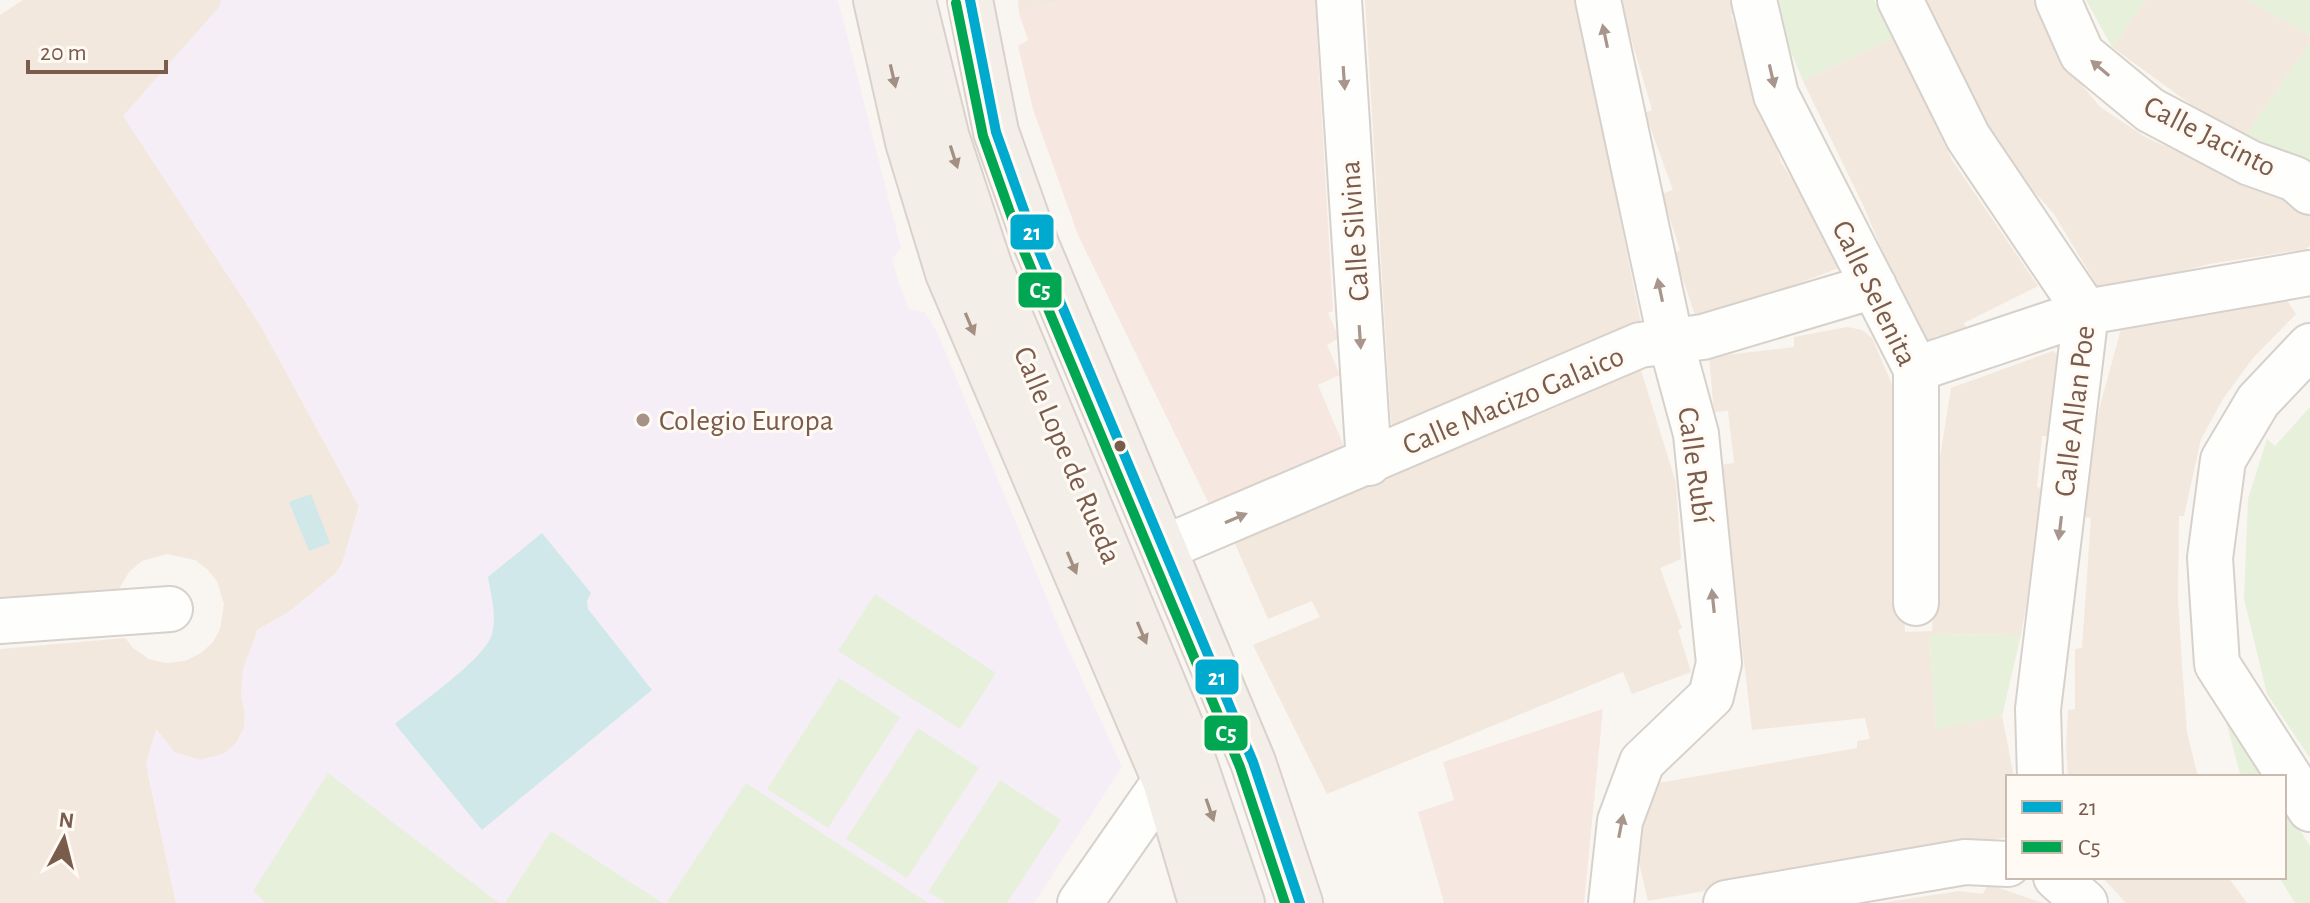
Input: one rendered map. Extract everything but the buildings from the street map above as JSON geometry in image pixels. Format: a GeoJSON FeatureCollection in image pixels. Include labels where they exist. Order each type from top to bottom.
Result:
{"type":"FeatureCollection","features":[{"type":"Feature","properties":{"kind":"main road","name":"Calle Lope de Rueda"},"geometry":{"type":"LineString","coordinates":[[876,0],[908,142],[948,273],[1165,781],[1201,903]]}},
{"type":"Feature","properties":{"kind":"main road","name":"Calle Lope de Rueda"},"geometry":{"type":"LineString","coordinates":[[913,0],[947,138],[990,268],[1185,736],[1242,903]]}},
{"type":"Feature","properties":{"kind":"main road","name":"Calle Lope de Rueda"},"geometry":{"type":"LineString","coordinates":[[970,0],[996,132],[1036,244],[1253,762],[1300,903]]}},
{"type":"Feature","properties":{"kind":"main road"},"geometry":{"type":"LineString","coordinates":[[1165,781],[1185,736],[1206,646]]}},
{"type":"Feature","properties":{"kind":"street","name":"Calle Silvina"},"geometry":{"type":"LineString","coordinates":[[1339,0],[1369,463]]}},
{"type":"Feature","properties":{"kind":"street","name":"Calle Rubí"},"geometry":{"type":"LineString","coordinates":[[1598,0],[1671,342],[1696,434],[1719,663],[1711,696],[1642,762],[1620,821],[1611,903]]}},
{"type":"Feature","properties":{"kind":"street","name":"Calle Selenita"},"geometry":{"type":"LineString","coordinates":[[1754,0],[1776,95],[1916,369],[1916,603]]}},
{"type":"Feature","properties":{"kind":"street","name":"Calle Allan Poe"},"geometry":{"type":"LineString","coordinates":[[1900,0],[1968,137],[2086,312],[2038,709],[2040,775]]}},
{"type":"Feature","properties":{"kind":"street","name":"Calle Jacinto"},"geometry":{"type":"LineString","coordinates":[[2058,0],[2082,54],[2150,110],[2250,163],[2295,179],[2310,192]]}},
{"type":"Feature","properties":{"kind":"street"},"geometry":{"type":"LineString","coordinates":[[1916,369],[2086,312],[2310,273]]}},
{"type":"Feature","properties":{"kind":"street","name":"Calle Macizo Galaico"},"geometry":{"type":"LineString","coordinates":[[1164,548],[1640,345],[1703,337],[1874,286]]}},
{"type":"Feature","properties":{"kind":"street"},"geometry":{"type":"LineString","coordinates":[[2310,346],[2258,401],[2223,460],[2210,558],[2217,664],[2310,809]]}},
{"type":"Feature","properties":{"kind":"street"},"geometry":{"type":"LineString","coordinates":[[0,621],[170,609]]}},
{"type":"Feature","properties":{"kind":"street"},"geometry":{"type":"LineString","coordinates":[[1080,903],[1165,781]]}},
{"type":"Feature","properties":{"kind":"street"},"geometry":{"type":"LineString","coordinates":[[1726,903],[1965,862],[2006,864]]}},
{"type":"Feature","properties":{"kind":"street"},"geometry":{"type":"LineString","coordinates":[[2058,879],[2085,903]]}},
{"type":"Feature","properties":{"kind":"shaded area"},"geometry":{"type":"Polygon","coordinates":[[[23,0],[221,0],[262,328],[359,506],[342,564],[335,574],[289,612],[257,630],[241,694],[244,728],[237,742],[224,754],[200,760],[174,752],[157,730],[148,774],[176,903],[0,903],[0,649],[125,638],[149,659],[166,663],[185,661],[213,642],[220,629],[224,604],[217,581],[207,569],[195,560],[167,554],[142,561],[129,572],[119,589],[0,598],[0,15],[23,0]]]}},
{"type":"Feature","properties":{"kind":"shaded area","name":"Colegio Europa"},"geometry":{"type":"Polygon","coordinates":[[[221,0],[838,0],[901,248],[892,259],[899,283],[909,309],[925,312],[938,334],[1062,635],[1122,767],[1034,903],[176,903],[146,763],[156,729],[174,752],[199,760],[224,754],[237,742],[244,728],[241,694],[243,668],[258,630],[289,612],[335,574],[342,564],[359,506],[262,328],[123,116],[219,7],[221,0]]]}},
{"type":"Feature","properties":{"kind":"shaded area"},"geometry":{"type":"Polygon","coordinates":[[[1018,0],[1064,0],[1019,13],[1018,0]]]}},
{"type":"Feature","properties":{"kind":"shaded area"},"geometry":{"type":"Polygon","coordinates":[[[1064,0],[1315,0],[1333,311],[1328,313],[1339,338],[1327,345],[1340,375],[1318,385],[1346,451],[1212,510],[1078,235],[1033,109],[1018,46],[1028,40],[1019,13],[1064,0]]]}},
{"type":"Feature","properties":{"kind":"shaded area"},"geometry":{"type":"Polygon","coordinates":[[[1365,0],[1577,0],[1641,324],[1395,428],[1391,423],[1365,0]]]}},
{"type":"Feature","properties":{"kind":"shaded area"},"geometry":{"type":"Polygon","coordinates":[[[1620,0],[1739,0],[1740,12],[1731,15],[1781,162],[1804,199],[1839,268],[1697,321],[1674,253],[1680,250],[1662,194],[1673,190],[1645,113],[1652,110],[1620,0]]]}},
{"type":"Feature","properties":{"kind":"shaded area"},"geometry":{"type":"Polygon","coordinates":[[[1922,0],[2035,0],[2073,74],[2100,107],[2147,138],[2302,206],[2310,216],[2310,246],[2209,264],[2101,292],[2054,214],[2014,169],[1982,125],[1922,0]]]}},
{"type":"Feature","properties":{"kind":"shaded area"},"geometry":{"type":"Polygon","coordinates":[[[2146,0],[2249,0],[2310,35],[2310,43],[2241,141],[2112,47],[2146,0]]]}},
{"type":"Feature","properties":{"kind":"shaded area"},"geometry":{"type":"Polygon","coordinates":[[[1894,37],[1952,160],[2038,286],[1964,323],[1967,329],[1942,340],[1938,335],[1923,344],[1862,203],[1803,81],[1894,37]]]}},
{"type":"Feature","properties":{"kind":"shaded area"},"geometry":{"type":"Polygon","coordinates":[[[2279,288],[2296,314],[2253,358],[2223,399],[2201,439],[2184,516],[2179,516],[2178,598],[2182,664],[2187,732],[2198,775],[2068,775],[2068,710],[2075,709],[2075,649],[2082,648],[2091,518],[2085,517],[2085,478],[2100,406],[2123,322],[2279,288]]]}},
{"type":"Feature","properties":{"kind":"shaded area"},"geometry":{"type":"Polygon","coordinates":[[[1847,327],[1862,330],[1872,338],[1895,391],[1905,632],[1932,631],[1938,543],[1937,476],[1951,388],[2053,351],[2057,354],[2048,436],[2042,436],[2035,553],[2021,635],[1929,634],[1936,728],[2002,716],[2014,775],[2006,775],[2006,837],[1648,901],[1633,837],[1647,785],[1857,748],[1857,741],[1870,739],[1865,718],[1752,730],[1721,465],[1734,463],[1728,411],[1714,412],[1709,357],[1794,347],[1794,337],[1847,327]]]}},
{"type":"Feature","properties":{"kind":"shaded area"},"geometry":{"type":"Polygon","coordinates":[[[1640,367],[1676,483],[1681,559],[1660,568],[1682,628],[1678,630],[1691,672],[1632,694],[1623,672],[1327,794],[1253,645],[1320,617],[1312,601],[1268,619],[1232,537],[1640,367]]]}},
{"type":"Feature","properties":{"kind":"shaded area"},"geometry":{"type":"Polygon","coordinates":[[[1603,709],[1584,903],[1444,903],[1418,812],[1454,800],[1443,762],[1603,709]]]}},
{"type":"Feature","properties":{"kind":"shaded area"},"geometry":{"type":"Polygon","coordinates":[[[2104,879],[2229,879],[2247,903],[2126,903],[2104,879]]]}},
{"type":"Feature","properties":{"kind":"shaded area"},"geometry":{"type":"Polygon","coordinates":[[[1988,884],[2043,903],[1881,903],[1959,891],[1983,894],[1988,884]]]}},
{"type":"Feature","properties":{"kind":"green space"},"geometry":{"type":"Polygon","coordinates":[[[1779,0],[1874,0],[1894,37],[1803,81],[1789,47],[1779,0]]]}},
{"type":"Feature","properties":{"kind":"green space"},"geometry":{"type":"Polygon","coordinates":[[[2086,0],[2146,0],[2112,47],[2086,0]]]}},
{"type":"Feature","properties":{"kind":"green space"},"geometry":{"type":"Polygon","coordinates":[[[2249,0],[2310,0],[2310,35],[2254,4],[2249,0]]]}},
{"type":"Feature","properties":{"kind":"green space"},"geometry":{"type":"Polygon","coordinates":[[[2310,43],[2310,163],[2241,141],[2310,43]]]}},
{"type":"Feature","properties":{"kind":"green space"},"geometry":{"type":"Polygon","coordinates":[[[2310,407],[2310,758],[2267,694],[2244,599],[2248,499],[2267,439],[2275,446],[2310,407]]]}},
{"type":"Feature","properties":{"kind":"green space"},"geometry":{"type":"Polygon","coordinates":[[[875,594],[996,673],[960,729],[838,651],[875,594]]]}},
{"type":"Feature","properties":{"kind":"green space"},"geometry":{"type":"Polygon","coordinates":[[[1929,634],[2021,635],[2002,716],[1936,729],[1929,634]]]}},
{"type":"Feature","properties":{"kind":"green space"},"geometry":{"type":"Polygon","coordinates":[[[839,678],[900,717],[828,828],[767,789],[839,678]]]}},
{"type":"Feature","properties":{"kind":"green space"},"geometry":{"type":"Polygon","coordinates":[[[2224,714],[2264,775],[2240,775],[2224,714]]]}},
{"type":"Feature","properties":{"kind":"green space"},"geometry":{"type":"Polygon","coordinates":[[[918,728],[979,768],[907,878],[846,839],[918,728]]]}},
{"type":"Feature","properties":{"kind":"green space"},"geometry":{"type":"Polygon","coordinates":[[[328,773],[499,903],[266,903],[253,891],[328,773]]]}},
{"type":"Feature","properties":{"kind":"green space"},"geometry":{"type":"Polygon","coordinates":[[[1000,780],[1061,820],[1007,903],[946,903],[928,892],[1000,780]]]}},
{"type":"Feature","properties":{"kind":"green space"},"geometry":{"type":"Polygon","coordinates":[[[746,783],[928,903],[668,903],[746,783]]]}},
{"type":"Feature","properties":{"kind":"green space"},"geometry":{"type":"Polygon","coordinates":[[[2286,809],[2310,846],[2310,903],[2295,903],[2280,879],[2286,879],[2286,809]]]}},
{"type":"Feature","properties":{"kind":"green space"},"geometry":{"type":"Polygon","coordinates":[[[551,831],[661,902],[663,903],[505,903],[551,831]]]}},
{"type":"Feature","properties":{"kind":"water"},"geometry":{"type":"Polygon","coordinates":[[[311,494],[330,543],[309,551],[289,502],[311,494]]]}},
{"type":"Feature","properties":{"kind":"water"},"geometry":{"type":"Polygon","coordinates":[[[542,533],[591,593],[587,601],[588,609],[652,690],[482,830],[395,724],[464,668],[487,644],[494,620],[488,577],[542,533]]]}},
{"type":"Feature","properties":{"kind":"transit line","name":"21"},"geometry":{"type":"LineString","coordinates":[[970,0],[996,132],[1036,244],[1253,762],[1300,903]]}},
{"type":"Feature","properties":{"kind":"transit line","name":"C5"},"geometry":{"type":"LineString","coordinates":[[956,3],[983,136],[1023,249],[1240,767],[1285,903]]}},
{"type":"Feature","properties":{"kind":"place","name":"Colegio Europa"},"geometry":{"type":"Point","coordinates":[643,420]}}]}
